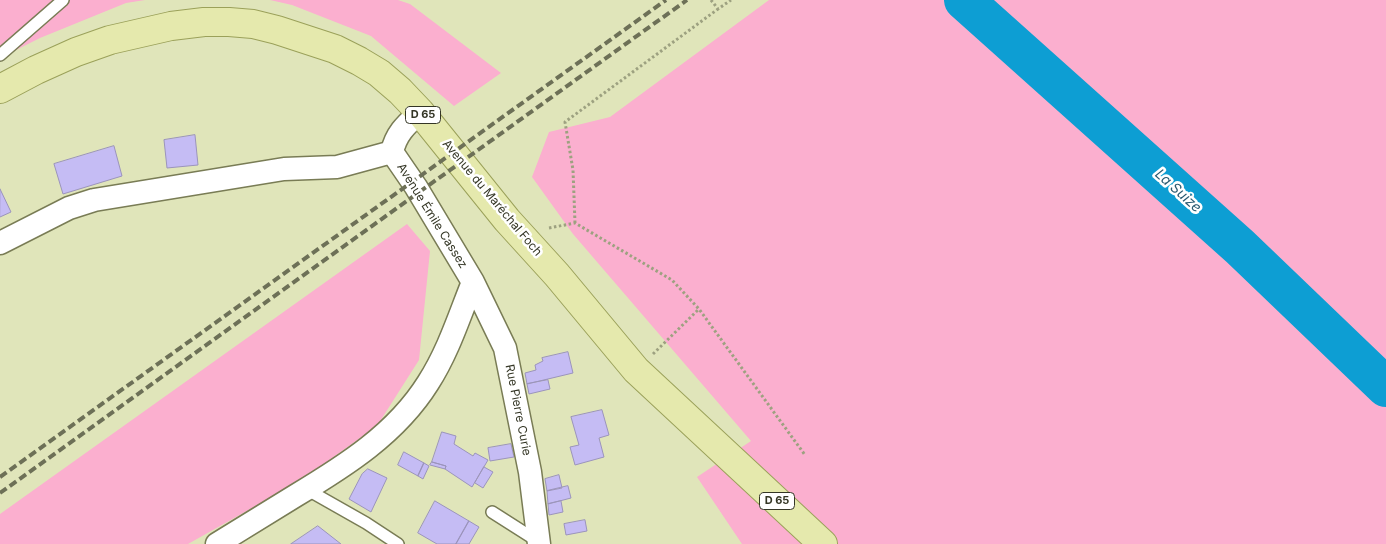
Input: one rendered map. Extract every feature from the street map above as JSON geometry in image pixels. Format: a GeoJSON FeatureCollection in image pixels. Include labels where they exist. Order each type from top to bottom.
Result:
{"type":"FeatureCollection","features":[{"type":"Feature","properties":{"kind":"main road","name":"Avenue du Maréchal Foch"},"geometry":{"type":"LineString","coordinates":[[0,90],[44,66],[110,40],[172,26],[204,22],[253,24],[277,30],[335,49],[359,61],[379,73],[420,112],[507,220],[558,275],[636,370],[823,544]]}},
{"type":"Feature","properties":{"kind":"street","name":"Avenue Émile Cassez"},"geometry":{"type":"LineString","coordinates":[[225,542],[359,455],[384,434],[405,413],[428,384],[447,349],[472,282],[416,187],[392,152],[394,141],[403,128],[420,112]]}},
{"type":"Feature","properties":{"kind":"street"},"geometry":{"type":"LineString","coordinates":[[0,242],[69,208],[94,200],[284,169],[337,167],[392,152]]}},
{"type":"Feature","properties":{"kind":"street","name":"Rue Pierre Curie"},"geometry":{"type":"LineString","coordinates":[[472,282],[505,348],[530,472],[539,543]]}},
{"type":"Feature","properties":{"kind":"lane"},"geometry":{"type":"LineString","coordinates":[[0,55],[63,0]]}},
{"type":"Feature","properties":{"kind":"lane"},"geometry":{"type":"LineString","coordinates":[[306,489],[366,523],[398,544]]}},
{"type":"Feature","properties":{"kind":"lane"},"geometry":{"type":"LineString","coordinates":[[492,512],[539,543]]}},
{"type":"Feature","properties":{"kind":"path"},"geometry":{"type":"LineString","coordinates":[[711,0],[718,9]]}},
{"type":"Feature","properties":{"kind":"path"},"geometry":{"type":"LineString","coordinates":[[575,223],[573,170],[565,122],[731,0]]}},
{"type":"Feature","properties":{"kind":"path"},"geometry":{"type":"LineString","coordinates":[[548,228],[575,223],[672,280],[699,309],[805,455]]}},
{"type":"Feature","properties":{"kind":"path"},"geometry":{"type":"LineString","coordinates":[[651,356],[699,309]]}},
{"type":"Feature","properties":{"kind":"shaded area"},"geometry":{"type":"Polygon","coordinates":[[[0,0],[145,0],[126,3],[40,38],[0,58],[0,0]]]}},
{"type":"Feature","properties":{"kind":"shaded area"},"geometry":{"type":"Polygon","coordinates":[[[270,0],[398,0],[410,4],[501,73],[454,106],[371,36],[292,5],[270,0]]]}},
{"type":"Feature","properties":{"kind":"shaded area"},"geometry":{"type":"Polygon","coordinates":[[[769,0],[1386,0],[1386,544],[742,544],[697,477],[751,441],[573,234],[532,177],[549,132],[610,117],[769,0]]]}},
{"type":"Feature","properties":{"kind":"shaded area"},"geometry":{"type":"Polygon","coordinates":[[[407,224],[430,251],[419,360],[377,426],[300,481],[188,544],[0,544],[0,514],[407,224]]]}},
{"type":"Feature","properties":{"kind":"building"},"geometry":{"type":"Polygon","coordinates":[[[195,135],[198,165],[167,168],[164,140],[195,135]]]}},
{"type":"Feature","properties":{"kind":"building"},"geometry":{"type":"Polygon","coordinates":[[[114,146],[122,176],[63,194],[54,164],[114,146]]]}},
{"type":"Feature","properties":{"kind":"building"},"geometry":{"type":"Polygon","coordinates":[[[0,189],[11,212],[0,217],[0,189]]]}},
{"type":"Feature","properties":{"kind":"building"},"geometry":{"type":"Polygon","coordinates":[[[568,352],[573,373],[527,384],[525,373],[536,370],[535,365],[543,361],[542,358],[568,352]]]}},
{"type":"Feature","properties":{"kind":"building"},"geometry":{"type":"Polygon","coordinates":[[[548,380],[550,389],[529,394],[527,384],[548,380]]]}},
{"type":"Feature","properties":{"kind":"building"},"geometry":{"type":"Polygon","coordinates":[[[602,410],[609,435],[599,438],[604,457],[575,465],[570,447],[579,445],[571,417],[602,410]]]}},
{"type":"Feature","properties":{"kind":"building"},"geometry":{"type":"Polygon","coordinates":[[[442,432],[456,436],[454,444],[473,456],[475,453],[488,460],[472,487],[445,469],[446,466],[432,462],[442,432]]]}},
{"type":"Feature","properties":{"kind":"building"},"geometry":{"type":"Polygon","coordinates":[[[511,444],[514,457],[490,461],[488,448],[511,444]]]}},
{"type":"Feature","properties":{"kind":"building"},"geometry":{"type":"Polygon","coordinates":[[[404,452],[424,463],[418,476],[398,465],[404,452]]]}},
{"type":"Feature","properties":{"kind":"building"},"geometry":{"type":"Polygon","coordinates":[[[432,462],[446,466],[445,469],[430,465],[432,462]]]}},
{"type":"Feature","properties":{"kind":"building"},"geometry":{"type":"Polygon","coordinates":[[[424,463],[429,466],[423,479],[418,476],[424,463]]]}},
{"type":"Feature","properties":{"kind":"building"},"geometry":{"type":"Polygon","coordinates":[[[484,467],[493,472],[483,488],[475,483],[484,467]]]}},
{"type":"Feature","properties":{"kind":"building"},"geometry":{"type":"Polygon","coordinates":[[[368,469],[387,478],[371,512],[349,499],[362,474],[368,469]]]}},
{"type":"Feature","properties":{"kind":"building"},"geometry":{"type":"Polygon","coordinates":[[[559,475],[562,488],[547,491],[545,479],[559,475]]]}},
{"type":"Feature","properties":{"kind":"building"},"geometry":{"type":"Polygon","coordinates":[[[568,486],[571,498],[548,504],[547,491],[568,486]]]}},
{"type":"Feature","properties":{"kind":"building"},"geometry":{"type":"Polygon","coordinates":[[[435,501],[469,521],[456,544],[437,544],[418,533],[435,501]]]}},
{"type":"Feature","properties":{"kind":"building"},"geometry":{"type":"Polygon","coordinates":[[[561,501],[563,512],[549,515],[548,504],[561,501]]]}},
{"type":"Feature","properties":{"kind":"building"},"geometry":{"type":"Polygon","coordinates":[[[585,520],[587,531],[566,535],[564,524],[585,520]]]}},
{"type":"Feature","properties":{"kind":"building"},"geometry":{"type":"Polygon","coordinates":[[[469,521],[479,527],[469,544],[456,544],[469,521]]]}},
{"type":"Feature","properties":{"kind":"building"},"geometry":{"type":"Polygon","coordinates":[[[318,526],[341,544],[291,544],[318,526]]]}},
{"type":"Feature","properties":{"kind":"waterway","name":"La Suize"},"geometry":{"type":"LineString","coordinates":[[964,0],[1240,247],[1386,387]]}},
{"type":"Feature","properties":{"kind":"railway"},"geometry":{"type":"LineString","coordinates":[[0,477],[666,0]]}},
{"type":"Feature","properties":{"kind":"railway"},"geometry":{"type":"LineString","coordinates":[[0,493],[687,0]]}}]}
